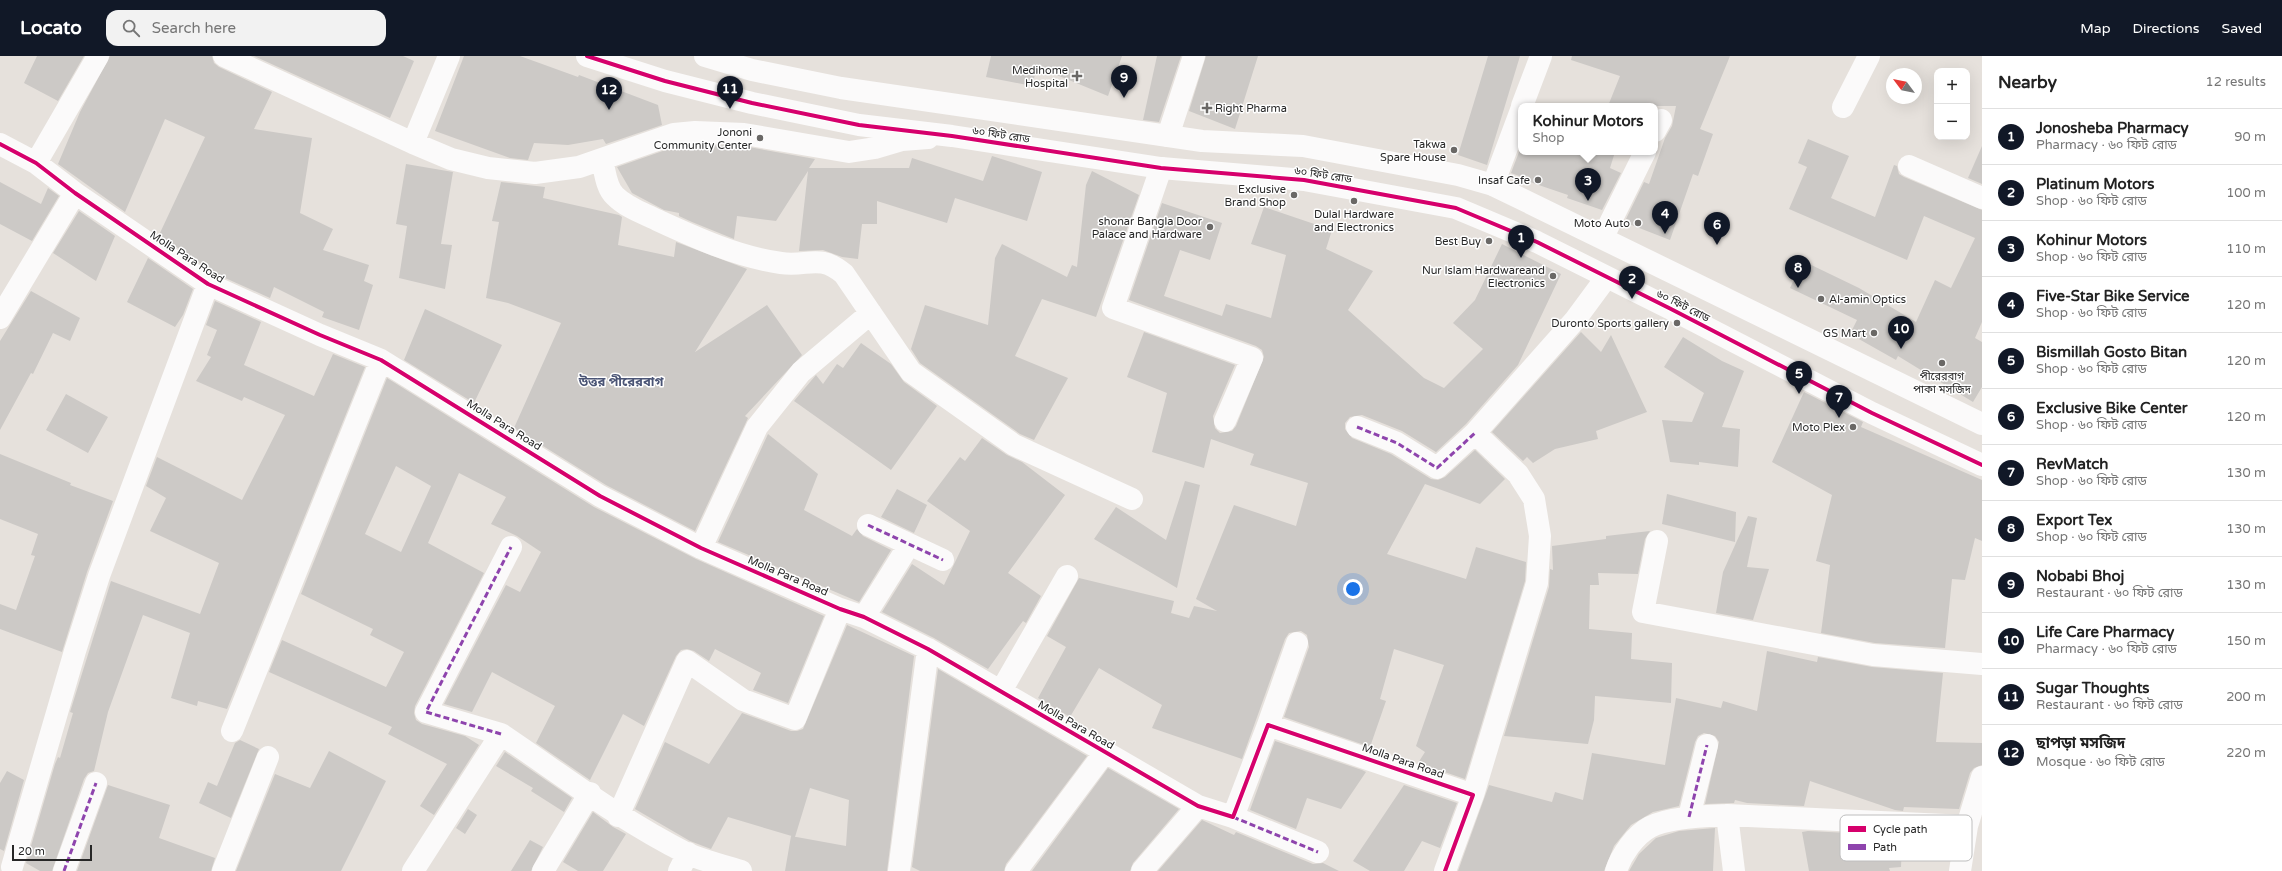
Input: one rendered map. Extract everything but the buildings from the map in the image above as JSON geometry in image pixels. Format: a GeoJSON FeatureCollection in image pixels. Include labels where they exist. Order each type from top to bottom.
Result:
{"type":"FeatureCollection","features":[{"type":"Feature","properties":{"kind":"street"},"geometry":{"type":"LineString","coordinates":[[36,163],[98,56]]}},
{"type":"Feature","properties":{"kind":"street"},"geometry":{"type":"LineString","coordinates":[[224,56],[413,143],[451,159],[488,168],[535,173],[579,167],[674,134],[695,132],[744,134],[850,152],[875,148],[902,140],[952,136]]}},
{"type":"Feature","properties":{"kind":"street"},"geometry":{"type":"LineString","coordinates":[[413,143],[449,56]]}},
{"type":"Feature","properties":{"kind":"street","name":"৬০ ফিট রোড"},"geometry":{"type":"LineString","coordinates":[[587,56],[665,81],[752,103],[859,125],[952,136],[1161,168],[1304,180],[1456,208],[1537,242],[1606,278],[1671,309],[1872,414],[1982,466]]}},
{"type":"Feature","properties":{"kind":"street","name":"৬০ ফিট রোড"},"geometry":{"type":"LineString","coordinates":[[705,56],[752,70],[841,88],[1168,136],[1202,140],[1303,146],[1458,175],[1493,185],[1603,237],[1684,279],[1982,424]]}},
{"type":"Feature","properties":{"kind":"street"},"geometry":{"type":"LineString","coordinates":[[1194,56],[1168,136],[1161,168],[1113,308],[1252,358],[1225,421]]}},
{"type":"Feature","properties":{"kind":"street"},"geometry":{"type":"LineString","coordinates":[[1523,103],[1541,56]]}},
{"type":"Feature","properties":{"kind":"street"},"geometry":{"type":"LineString","coordinates":[[1843,107],[1869,56]]}},
{"type":"Feature","properties":{"kind":"street"},"geometry":{"type":"LineString","coordinates":[[1493,185],[1518,118]]}},
{"type":"Feature","properties":{"kind":"street","name":"Molla Para Road"},"geometry":{"type":"LineString","coordinates":[[0,144],[36,163],[75,193],[208,284],[320,335],[381,360],[600,496],[701,548],[840,609],[864,617],[928,649],[1198,806],[1233,817],[1318,852]]}},
{"type":"Feature","properties":{"kind":"street"},"geometry":{"type":"LineString","coordinates":[[1603,237],[1644,155]]}},
{"type":"Feature","properties":{"kind":"street"},"geometry":{"type":"LineString","coordinates":[[602,160],[606,180],[614,196],[629,207],[709,244],[781,263],[823,262],[835,266],[844,274],[911,372],[1014,446],[1132,499]]}},
{"type":"Feature","properties":{"kind":"street"},"geometry":{"type":"LineString","coordinates":[[1909,166],[1982,198]]}},
{"type":"Feature","properties":{"kind":"street"},"geometry":{"type":"LineString","coordinates":[[0,318],[75,193]]}},
{"type":"Feature","properties":{"kind":"street"},"geometry":{"type":"LineString","coordinates":[[1357,428],[1397,443],[1437,468],[1474,433],[1575,320],[1606,278]]}},
{"type":"Feature","properties":{"kind":"street"},"geometry":{"type":"LineString","coordinates":[[1671,309],[1684,279]]}},
{"type":"Feature","properties":{"kind":"street"},"geometry":{"type":"LineString","coordinates":[[11,866],[75,650],[99,576],[208,284]]}},
{"type":"Feature","properties":{"kind":"street"},"geometry":{"type":"LineString","coordinates":[[701,548],[757,427],[801,372],[871,313]]}},
{"type":"Feature","properties":{"kind":"street"},"geometry":{"type":"LineString","coordinates":[[232,731],[381,360]]}},
{"type":"Feature","properties":{"kind":"street"},"geometry":{"type":"LineString","coordinates":[[1445,871],[1473,795],[1537,583],[1540,536],[1534,499],[1522,480],[1474,433]]}},
{"type":"Feature","properties":{"kind":"street"},"geometry":{"type":"LineString","coordinates":[[868,525],[942,560]]}},
{"type":"Feature","properties":{"kind":"street"},"geometry":{"type":"LineString","coordinates":[[1657,541],[1643,612],[1873,655],[1982,664]]}},
{"type":"Feature","properties":{"kind":"street"},"geometry":{"type":"LineString","coordinates":[[864,617],[909,545]]}},
{"type":"Feature","properties":{"kind":"street"},"geometry":{"type":"LineString","coordinates":[[512,547],[426,712],[501,734],[590,793],[618,816],[683,862],[741,871]]}},
{"type":"Feature","properties":{"kind":"street"},"geometry":{"type":"LineString","coordinates":[[1001,691],[1067,576]]}},
{"type":"Feature","properties":{"kind":"street"},"geometry":{"type":"LineString","coordinates":[[618,816],[688,661],[743,700],[795,719],[840,609]]}},
{"type":"Feature","properties":{"kind":"street"},"geometry":{"type":"LineString","coordinates":[[1233,817],[1297,643]]}},
{"type":"Feature","properties":{"kind":"street"},"geometry":{"type":"LineString","coordinates":[[899,871],[928,649]]}},
{"type":"Feature","properties":{"kind":"street","name":"Molla Para Road"},"geometry":{"type":"LineString","coordinates":[[1268,725],[1473,795]]}},
{"type":"Feature","properties":{"kind":"street"},"geometry":{"type":"LineString","coordinates":[[413,871],[501,734]]}},
{"type":"Feature","properties":{"kind":"street"},"geometry":{"type":"LineString","coordinates":[[1689,817],[1707,745]]}},
{"type":"Feature","properties":{"kind":"street"},"geometry":{"type":"LineString","coordinates":[[1016,871],[1105,752]]}},
{"type":"Feature","properties":{"kind":"street"},"geometry":{"type":"LineString","coordinates":[[223,871],[268,757]]}},
{"type":"Feature","properties":{"kind":"street"},"geometry":{"type":"LineString","coordinates":[[1970,815],[1982,777]]}},
{"type":"Feature","properties":{"kind":"street"},"geometry":{"type":"LineString","coordinates":[[64,871],[96,783]]}},
{"type":"Feature","properties":{"kind":"street"},"geometry":{"type":"LineString","coordinates":[[543,871],[590,793]]}},
{"type":"Feature","properties":{"kind":"street"},"geometry":{"type":"LineString","coordinates":[[1142,871],[1198,806]]}},
{"type":"Feature","properties":{"kind":"street"},"geometry":{"type":"LineString","coordinates":[[1727,816],[1734,871]]}},
{"type":"Feature","properties":{"kind":"street"},"geometry":{"type":"LineString","coordinates":[[1616,871],[1632,842],[1650,827],[1689,817],[1727,816],[1840,821]]}},
{"type":"Feature","properties":{"kind":"street"},"geometry":{"type":"LineString","coordinates":[[1960,871],[1962,861]]}},
{"type":"Feature","properties":{"kind":"marked path"},"geometry":{"type":"LineString","coordinates":[[1357,427],[1397,443],[1437,468],[1475,433]]}},
{"type":"Feature","properties":{"kind":"marked path"},"geometry":{"type":"LineString","coordinates":[[868,525],[943,560]]}},
{"type":"Feature","properties":{"kind":"marked path"},"geometry":{"type":"LineString","coordinates":[[501,734],[426,712],[511,547]]}},
{"type":"Feature","properties":{"kind":"marked path"},"geometry":{"type":"LineString","coordinates":[[1689,817],[1707,745]]}},
{"type":"Feature","properties":{"kind":"marked path"},"geometry":{"type":"LineString","coordinates":[[64,871],[96,783]]}},
{"type":"Feature","properties":{"kind":"marked path"},"geometry":{"type":"LineString","coordinates":[[1233,817],[1318,852]]}},
{"type":"Feature","properties":{"kind":"cycle path"},"geometry":{"type":"LineString","coordinates":[[587,56],[665,81],[752,103],[859,125],[952,136],[1161,168],[1304,180],[1456,208],[1537,242],[1671,309],[1872,413],[1982,465]]}},
{"type":"Feature","properties":{"kind":"cycle path"},"geometry":{"type":"LineString","coordinates":[[0,144],[36,163],[75,193],[208,284],[320,335],[381,360],[600,496],[701,548],[840,609],[864,617],[928,649],[1198,806],[1233,817],[1268,725],[1473,795],[1445,871]]}},
{"type":"Feature","properties":{"kind":"place","name":"Medihome Hospital"},"geometry":{"type":"Point","coordinates":[1077,76]}},
{"type":"Feature","properties":{"kind":"place","name":"Nobabi Bhoj"},"geometry":{"type":"Point","coordinates":[1124,98]}},
{"type":"Feature","properties":{"kind":"place","name":"Right Pharma"},"geometry":{"type":"Point","coordinates":[1207,108]}},
{"type":"Feature","properties":{"kind":"place","name":"Sugar Thoughts"},"geometry":{"type":"Point","coordinates":[730,109]}},
{"type":"Feature","properties":{"kind":"place","name":"ছাপড়া মসজিদ"},"geometry":{"type":"Point","coordinates":[609,110]}},
{"type":"Feature","properties":{"kind":"place","name":"Jononi Community Center"},"geometry":{"type":"Point","coordinates":[760,138]}},
{"type":"Feature","properties":{"kind":"place","name":"Takwa Spare House"},"geometry":{"type":"Point","coordinates":[1454,150]}},
{"type":"Feature","properties":{"kind":"place","name":"Insaf Cafe"},"geometry":{"type":"Point","coordinates":[1538,180]}},
{"type":"Feature","properties":{"kind":"place","name":"Exclusive Brand Shop"},"geometry":{"type":"Point","coordinates":[1294,195]}},
{"type":"Feature","properties":{"kind":"place","name":"Dulal Hardware and Electronics"},"geometry":{"type":"Point","coordinates":[1354,201]}},
{"type":"Feature","properties":{"kind":"place","name":"Kohinur Motors"},"geometry":{"type":"Point","coordinates":[1588,201]}},
{"type":"Feature","properties":{"kind":"place","name":"Moto Auto"},"geometry":{"type":"Point","coordinates":[1638,223]}},
{"type":"Feature","properties":{"kind":"place","name":"shonar Bangla Door Palace and Hardware"},"geometry":{"type":"Point","coordinates":[1210,227]}},
{"type":"Feature","properties":{"kind":"place","name":"Five-Star Bike Service"},"geometry":{"type":"Point","coordinates":[1665,234]}},
{"type":"Feature","properties":{"kind":"place","name":"Best Buy"},"geometry":{"type":"Point","coordinates":[1489,241]}},
{"type":"Feature","properties":{"kind":"place","name":"Exclusive Bike Center"},"geometry":{"type":"Point","coordinates":[1717,245]}},
{"type":"Feature","properties":{"kind":"place","name":"Jonosheba Pharmacy"},"geometry":{"type":"Point","coordinates":[1521,258]}},
{"type":"Feature","properties":{"kind":"place","name":"Nur Islam Hardwareand Electronics"},"geometry":{"type":"Point","coordinates":[1553,276]}},
{"type":"Feature","properties":{"kind":"place","name":"Export Tex"},"geometry":{"type":"Point","coordinates":[1798,288]}},
{"type":"Feature","properties":{"kind":"place","name":"Platinum Motors"},"geometry":{"type":"Point","coordinates":[1632,299]}},
{"type":"Feature","properties":{"kind":"place","name":"Al-amin Optics"},"geometry":{"type":"Point","coordinates":[1821,299]}},
{"type":"Feature","properties":{"kind":"place","name":"Duronto Sports gallery"},"geometry":{"type":"Point","coordinates":[1677,323]}},
{"type":"Feature","properties":{"kind":"place","name":"GS Mart"},"geometry":{"type":"Point","coordinates":[1874,333]}},
{"type":"Feature","properties":{"kind":"place","name":"Life Care Pharmacy"},"geometry":{"type":"Point","coordinates":[1901,349]}},
{"type":"Feature","properties":{"kind":"place","name":"পীরেরবাগ পাকা মসজিদ"},"geometry":{"type":"Point","coordinates":[1942,363]}},
{"type":"Feature","properties":{"kind":"place","name":"Bismillah Gosto Bitan"},"geometry":{"type":"Point","coordinates":[1799,394]}},
{"type":"Feature","properties":{"kind":"place","name":"RevMatch"},"geometry":{"type":"Point","coordinates":[1839,418]}},
{"type":"Feature","properties":{"kind":"place","name":"Moto Plex"},"geometry":{"type":"Point","coordinates":[1853,427]}},
{"type":"Feature","properties":{"kind":"district","name":"উত্তর পীরেরবাগ"},"geometry":{"type":"Point","coordinates":[621,382]}}]}
